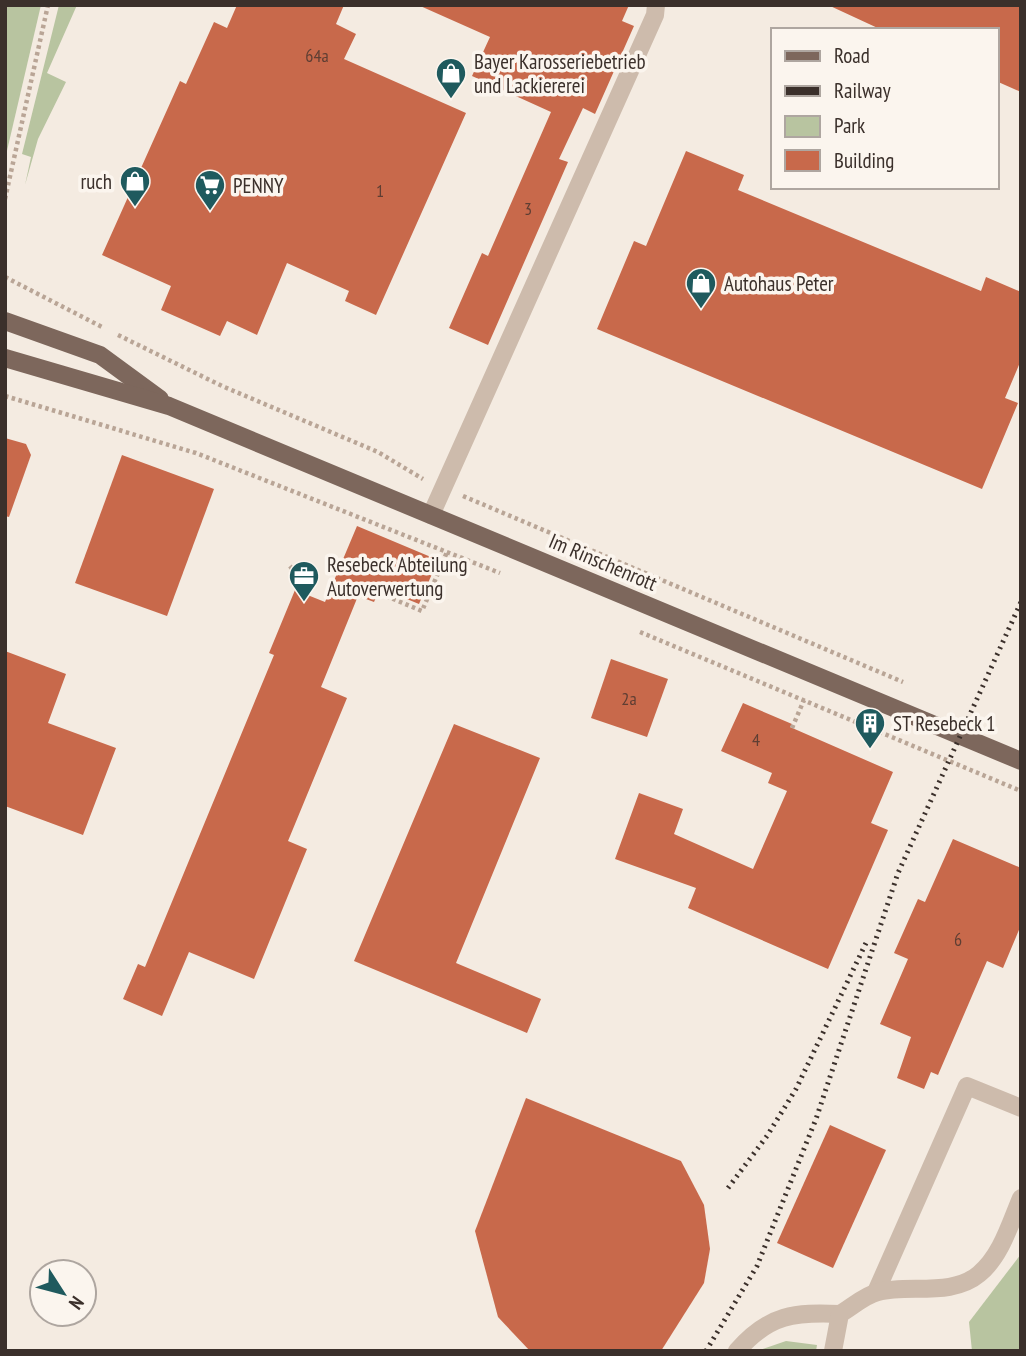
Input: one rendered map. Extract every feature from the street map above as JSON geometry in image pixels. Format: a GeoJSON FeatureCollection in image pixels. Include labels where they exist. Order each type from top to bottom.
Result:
{"type":"FeatureCollection","features":[{"type":"Feature","properties":{"kind":"main road","name":"Im Rinschenrott"},"geometry":{"type":"LineString","coordinates":[[5,321],[100,355],[169,406]]}},
{"type":"Feature","properties":{"kind":"main road","name":"Im Rinschenrott"},"geometry":{"type":"LineString","coordinates":[[5,358],[169,406],[1021,761]]}},
{"type":"Feature","properties":{"kind":"lane"},"geometry":{"type":"LineString","coordinates":[[431,515],[656,15],[656,5]]}},
{"type":"Feature","properties":{"kind":"lane"},"geometry":{"type":"LineString","coordinates":[[876,1292],[967,1086],[1021,1108]]}},
{"type":"Feature","properties":{"kind":"lane"},"geometry":{"type":"LineString","coordinates":[[737,1351],[765,1326],[793,1313],[840,1314],[876,1292],[949,1286],[969,1280],[986,1266],[999,1248],[1021,1198]]}},
{"type":"Feature","properties":{"kind":"lane"},"geometry":{"type":"LineString","coordinates":[[833,1351],[840,1314]]}},
{"type":"Feature","properties":{"kind":"path"},"geometry":{"type":"LineString","coordinates":[[5,199],[48,5]]}},
{"type":"Feature","properties":{"kind":"path"},"geometry":{"type":"LineString","coordinates":[[5,277],[222,386],[378,452],[443,487],[908,684]]}},
{"type":"Feature","properties":{"kind":"path"},"geometry":{"type":"LineString","coordinates":[[5,396],[196,453],[509,577]]}},
{"type":"Feature","properties":{"kind":"path"},"geometry":{"type":"LineString","coordinates":[[386,596],[422,611],[447,552]]}},
{"type":"Feature","properties":{"kind":"path"},"geometry":{"type":"LineString","coordinates":[[290,566],[307,588],[304,594]]}},
{"type":"Feature","properties":{"kind":"path"},"geometry":{"type":"LineString","coordinates":[[633,629],[1021,791]]}},
{"type":"Feature","properties":{"kind":"path"},"geometry":{"type":"LineString","coordinates":[[792,728],[804,700]]}},
{"type":"Feature","properties":{"kind":"green space"},"geometry":{"type":"Polygon","coordinates":[[[7,5],[41,5],[6,155],[5,15],[7,5]]]}},
{"type":"Feature","properties":{"kind":"green space"},"geometry":{"type":"Polygon","coordinates":[[[59,5],[77,5],[47,73],[66,82],[38,139],[25,185],[31,157],[22,154],[59,5]]]}},
{"type":"Feature","properties":{"kind":"green space"},"geometry":{"type":"Polygon","coordinates":[[[1021,1254],[1021,1351],[972,1351],[969,1322],[1021,1254]]]}},
{"type":"Feature","properties":{"kind":"green space"},"geometry":{"type":"Polygon","coordinates":[[[786,1341],[817,1345],[816,1351],[757,1351],[786,1341]]]}},
{"type":"Feature","properties":{"kind":"building"},"geometry":{"type":"Polygon","coordinates":[[[237,5],[344,5],[336,24],[356,34],[344,59],[466,113],[376,315],[345,301],[349,291],[287,263],[257,335],[227,321],[220,336],[161,310],[171,286],[102,255],[180,81],[186,84],[214,22],[227,28],[237,5]]]}},
{"type":"Feature","properties":{"kind":"building"},"geometry":{"type":"Polygon","coordinates":[[[418,5],[629,5],[622,21],[634,26],[595,114],[583,108],[559,159],[568,162],[488,345],[449,328],[482,253],[488,256],[551,112],[472,76],[490,37],[418,5]]]}},
{"type":"Feature","properties":{"kind":"building"},"geometry":{"type":"Polygon","coordinates":[[[828,5],[1021,5],[1021,92],[998,82],[998,28],[878,28],[828,5]]]}},
{"type":"Feature","properties":{"kind":"building","name":"Autohaus Peter"},"geometry":{"type":"Polygon","coordinates":[[[686,151],[744,175],[738,190],[981,291],[986,277],[1021,292],[1021,360],[1005,398],[1018,403],[982,489],[597,329],[634,241],[646,246],[686,151]]]}},
{"type":"Feature","properties":{"kind":"building"},"geometry":{"type":"Polygon","coordinates":[[[5,438],[26,444],[31,455],[9,517],[5,516],[5,438]]]}},
{"type":"Feature","properties":{"kind":"building"},"geometry":{"type":"Polygon","coordinates":[[[122,455],[214,489],[167,616],[75,583],[122,455]]]}},
{"type":"Feature","properties":{"kind":"building"},"geometry":{"type":"Polygon","coordinates":[[[357,526],[438,560],[419,604],[380,588],[374,602],[358,596],[321,687],[347,698],[288,841],[307,849],[254,979],[189,952],[162,1016],[123,999],[138,964],[145,967],[274,655],[269,653],[295,590],[325,602],[357,526]]]}},
{"type":"Feature","properties":{"kind":"building"},"geometry":{"type":"Polygon","coordinates":[[[5,651],[66,674],[48,723],[116,748],[83,835],[5,806],[5,651]]]}},
{"type":"Feature","properties":{"kind":"building"},"geometry":{"type":"Polygon","coordinates":[[[611,659],[668,679],[647,737],[591,718],[611,659]]]}},
{"type":"Feature","properties":{"kind":"building"},"geometry":{"type":"Polygon","coordinates":[[[743,703],[792,724],[790,727],[893,772],[871,823],[888,830],[828,969],[688,908],[696,888],[615,859],[639,793],[683,809],[674,834],[753,869],[787,791],[768,783],[772,773],[721,751],[743,703]]]}},
{"type":"Feature","properties":{"kind":"building"},"geometry":{"type":"Polygon","coordinates":[[[454,724],[540,758],[456,963],[541,999],[527,1033],[354,961],[454,724]]]}},
{"type":"Feature","properties":{"kind":"building"},"geometry":{"type":"Polygon","coordinates":[[[953,839],[1021,868],[1021,925],[1003,968],[987,961],[938,1075],[931,1072],[924,1089],[897,1078],[911,1037],[880,1024],[908,959],[894,953],[918,899],[925,902],[953,839]]]}},
{"type":"Feature","properties":{"kind":"building"},"geometry":{"type":"Polygon","coordinates":[[[526,1098],[681,1161],[704,1205],[710,1249],[704,1283],[661,1351],[530,1351],[498,1317],[475,1231],[526,1098]]]}},
{"type":"Feature","properties":{"kind":"building"},"geometry":{"type":"Polygon","coordinates":[[[830,1125],[886,1150],[833,1268],[777,1243],[830,1125]]]}},
{"type":"Feature","properties":{"kind":"railway"},"geometry":{"type":"LineString","coordinates":[[706,1351],[757,1266],[816,1119],[898,873],[1021,602]]}},
{"type":"Feature","properties":{"kind":"railway"},"geometry":{"type":"LineString","coordinates":[[728,1188],[767,1136],[796,1089],[866,943]]}},
{"type":"Feature","properties":{"kind":"place","name":"Bayer Karosseriebetrieb und Lackiererei"},"geometry":{"type":"Point","coordinates":[451,100]}},
{"type":"Feature","properties":{"kind":"place","name":"ruch"},"geometry":{"type":"Point","coordinates":[135,208]}},
{"type":"Feature","properties":{"kind":"place","name":"PENNY"},"geometry":{"type":"Point","coordinates":[210,212]}},
{"type":"Feature","properties":{"kind":"place","name":"Autohaus Peter"},"geometry":{"type":"Point","coordinates":[701,310]}},
{"type":"Feature","properties":{"kind":"place","name":"Resebeck Abteilung Autoverwertung"},"geometry":{"type":"Point","coordinates":[304,603]}},
{"type":"Feature","properties":{"kind":"place","name":"ST Resebeck 1"},"geometry":{"type":"Point","coordinates":[870,750]}}]}
